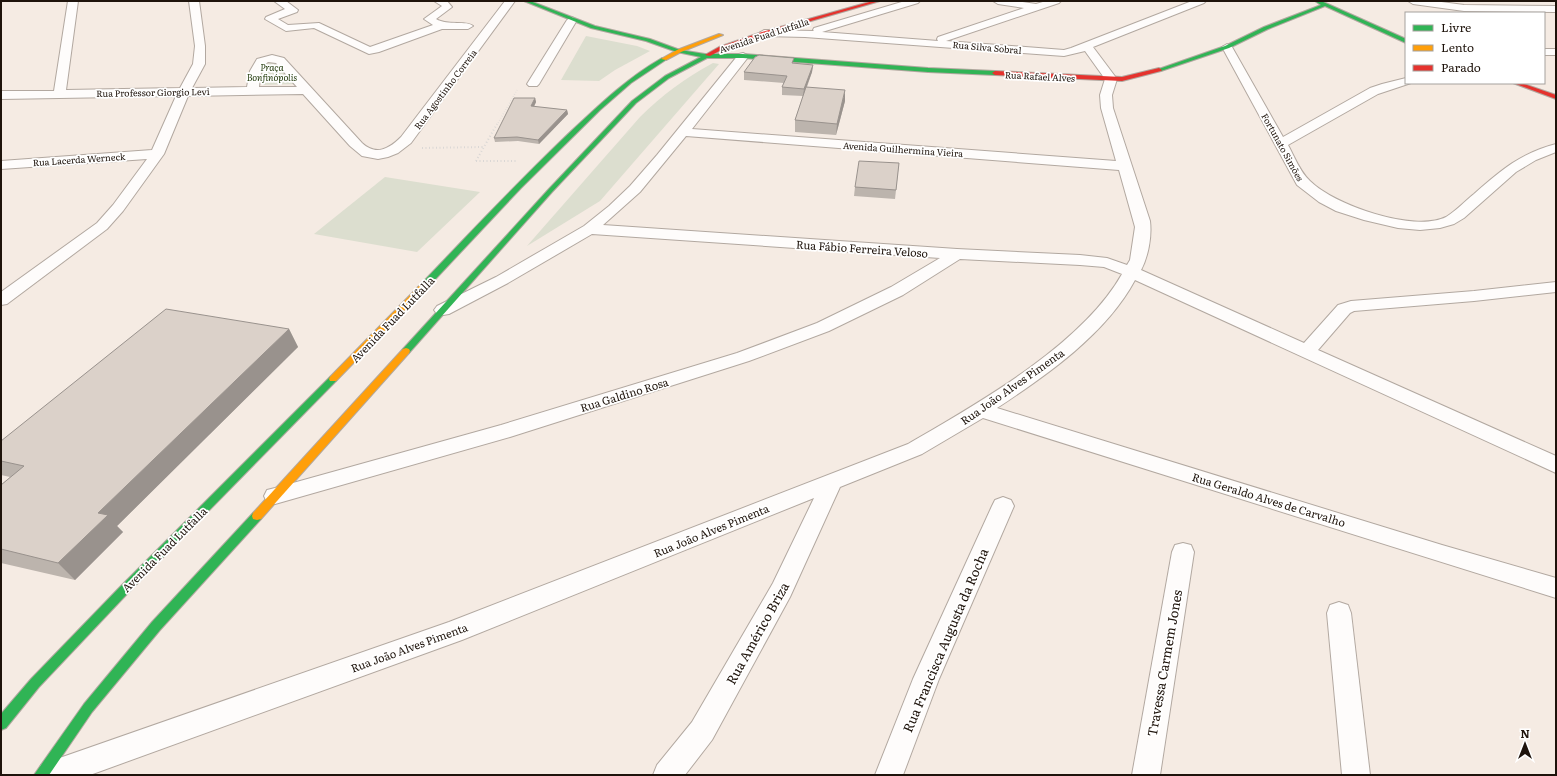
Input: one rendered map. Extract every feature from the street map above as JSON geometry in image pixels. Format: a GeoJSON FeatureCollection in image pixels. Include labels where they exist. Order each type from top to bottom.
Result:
{"type":"FeatureCollection","features":[{"type":"Feature","properties":{"kind":"main road"},"geometry":{"type":"LineString","coordinates":[[526,1],[572,20],[648,40],[679,51],[705,56],[742,56]]}},
{"type":"Feature","properties":{"kind":"main road","name":"Avenida Fuad Lutfalla"},"geometry":{"type":"LineString","coordinates":[[41,775],[88,708],[156,626],[550,191],[634,102],[667,77],[721,48],[878,1]]}},
{"type":"Feature","properties":{"kind":"main road"},"geometry":{"type":"LineString","coordinates":[[1320,3],[1405,41]]}},
{"type":"Feature","properties":{"kind":"main road","name":"Rua Rafael Alves"},"geometry":{"type":"LineString","coordinates":[[742,56],[928,70],[1122,79],[1144,74],[1227,47],[1320,3]]}},
{"type":"Feature","properties":{"kind":"main road","name":"Avenida Fuad Lutfalla"},"geometry":{"type":"LineString","coordinates":[[1,724],[35,684],[123,591],[378,334],[543,161],[626,83],[644,70],[697,43],[728,33]]}},
{"type":"Feature","properties":{"kind":"main road"},"geometry":{"type":"LineString","coordinates":[[648,40],[697,43],[721,48],[742,56]]}},
{"type":"Feature","properties":{"kind":"main road"},"geometry":{"type":"LineString","coordinates":[[1519,84],[1556,97]]}},
{"type":"Feature","properties":{"kind":"street"},"geometry":{"type":"LineString","coordinates":[[60,93],[73,1]]}},
{"type":"Feature","properties":{"kind":"street"},"geometry":{"type":"LineString","coordinates":[[1,300],[102,226],[118,208],[157,154],[184,92],[193,78],[199,64],[200,46],[194,1]]}},
{"type":"Feature","properties":{"kind":"street"},"geometry":{"type":"LineString","coordinates":[[279,1],[293,10],[270,19],[284,28],[315,25],[366,50],[375,50],[441,26],[468,26]]}},
{"type":"Feature","properties":{"kind":"street"},"geometry":{"type":"LineString","coordinates":[[439,1],[447,7],[429,19],[441,26]]}},
{"type":"Feature","properties":{"kind":"street","name":"Rua Agostinho Correia"},"geometry":{"type":"LineString","coordinates":[[399,148],[510,1]]}},
{"type":"Feature","properties":{"kind":"street","name":"Avenida Fuad Lutfalla"},"geometry":{"type":"LineString","coordinates":[[805,34],[915,1]]}},
{"type":"Feature","properties":{"kind":"street"},"geometry":{"type":"LineString","coordinates":[[998,1],[1037,8]]}},
{"type":"Feature","properties":{"kind":"street"},"geometry":{"type":"LineString","coordinates":[[934,42],[1056,1]]}},
{"type":"Feature","properties":{"kind":"street","name":"Rua Silva Sobral"},"geometry":{"type":"LineString","coordinates":[[764,34],[805,34],[934,42],[1064,53],[1074,51],[1201,1]]}},
{"type":"Feature","properties":{"kind":"street"},"geometry":{"type":"LineString","coordinates":[[1413,1],[1464,8],[1556,9]]}},
{"type":"Feature","properties":{"kind":"street"},"geometry":{"type":"LineString","coordinates":[[1504,1],[1532,9]]}},
{"type":"Feature","properties":{"kind":"street"},"geometry":{"type":"LineString","coordinates":[[533,84],[572,20]]}},
{"type":"Feature","properties":{"kind":"street"},"geometry":{"type":"LineString","coordinates":[[1087,46],[1111,79]]}},
{"type":"Feature","properties":{"kind":"street","name":"Fortunato Simões"},"geometry":{"type":"LineString","coordinates":[[1227,47],[1302,182],[1311,192],[1324,200],[1348,210],[1393,223],[1420,225],[1438,224],[1450,221],[1510,169],[1525,158],[1539,152],[1556,148]]}},
{"type":"Feature","properties":{"kind":"street"},"geometry":{"type":"LineString","coordinates":[[1545,52],[1556,52]]}},
{"type":"Feature","properties":{"kind":"street","name":"Avenida Fuad Lutfalla"},"geometry":{"type":"LineString","coordinates":[[443,310],[502,280],[589,229],[635,189],[662,158],[742,56]]}},
{"type":"Feature","properties":{"kind":"street"},"geometry":{"type":"LineString","coordinates":[[253,90],[256,66],[264,60],[280,60],[343,131],[366,152],[382,154],[399,148]]}},
{"type":"Feature","properties":{"kind":"street","name":"Rua João Alves Pimenta"},"geometry":{"type":"LineString","coordinates":[[51,775],[453,632],[915,449],[982,410],[1044,366],[1082,335],[1111,304],[1133,273],[1143,245],[1143,227],[1107,108],[1106,94],[1111,79]]}},
{"type":"Feature","properties":{"kind":"street"},"geometry":{"type":"LineString","coordinates":[[1280,144],[1374,91],[1386,86],[1405,82]]}},
{"type":"Feature","properties":{"kind":"street","name":"Rua Professor Giorgio Levi"},"geometry":{"type":"LineString","coordinates":[[1,95],[306,90]]}},
{"type":"Feature","properties":{"kind":"street","name":"Avenida Guilhermina Vieira"},"geometry":{"type":"LineString","coordinates":[[682,132],[1124,166]]}},
{"type":"Feature","properties":{"kind":"street","name":"Rua Lacerda Werneck"},"geometry":{"type":"LineString","coordinates":[[1,165],[157,154]]}},
{"type":"Feature","properties":{"kind":"street","name":"Rua Fábio Ferreira Veloso"},"geometry":{"type":"LineString","coordinates":[[589,229],[957,254],[1095,261],[1107,263],[1133,273]]}},
{"type":"Feature","properties":{"kind":"street","name":"Rua Galdino Rosa"},"geometry":{"type":"LineString","coordinates":[[275,496],[503,432],[743,357],[823,327],[897,291],[957,254]]}},
{"type":"Feature","properties":{"kind":"street"},"geometry":{"type":"LineString","coordinates":[[1133,273],[1556,465]]}},
{"type":"Feature","properties":{"kind":"street"},"geometry":{"type":"LineString","coordinates":[[1306,352],[1344,309],[1351,306],[1556,287]]}},
{"type":"Feature","properties":{"kind":"street","name":"Rua Geraldo Alves de Carvalho"},"geometry":{"type":"LineString","coordinates":[[982,410],[1442,554],[1556,588]]}},
{"type":"Feature","properties":{"kind":"street","name":"Rua Américo Briza"},"geometry":{"type":"LineString","coordinates":[[667,775],[702,731],[782,590],[832,482]]}},
{"type":"Feature","properties":{"kind":"street","name":"Rua Francisca Augusta da Rocha"},"geometry":{"type":"LineString","coordinates":[[889,775],[926,679],[1003,506]]}},
{"type":"Feature","properties":{"kind":"street","name":"Travessa Carmem Jones"},"geometry":{"type":"LineString","coordinates":[[1146,775],[1183,552]]}},
{"type":"Feature","properties":{"kind":"street"},"geometry":{"type":"LineString","coordinates":[[1339,613],[1356,775]]}},
{"type":"Feature","properties":{"kind":"path"},"geometry":{"type":"LineString","coordinates":[[533,84],[518,88],[476,161],[543,161]]}},
{"type":"Feature","properties":{"kind":"path"},"geometry":{"type":"LineString","coordinates":[[399,148],[484,147]]}},
{"type":"Feature","properties":{"kind":"green space"},"geometry":{"type":"Polygon","coordinates":[[[586,36],[637,46],[650,51],[615,70],[599,81],[561,80],[586,36]]]}},
{"type":"Feature","properties":{"kind":"green space","name":"Praça Bonfinópolis"},"geometry":{"type":"Polygon","coordinates":[[[276,61],[295,84],[262,85],[258,68],[262,63],[276,61]]]}},
{"type":"Feature","properties":{"kind":"green space"},"geometry":{"type":"Polygon","coordinates":[[[713,63],[719,64],[600,201],[527,246],[640,117],[674,87],[713,63]]]}},
{"type":"Feature","properties":{"kind":"green space"},"geometry":{"type":"Polygon","coordinates":[[[385,177],[480,192],[417,252],[314,234],[385,177]]]}},
{"type":"Feature","properties":{"kind":"building"},"geometry":{"type":"Polygon","coordinates":[[[759,55],[794,58],[792,63],[813,65],[804,89],[782,87],[787,76],[744,72],[755,57],[759,55]]]}},
{"type":"Feature","properties":{"kind":"building"},"geometry":{"type":"Polygon","coordinates":[[[806,87],[845,90],[837,124],[795,120],[806,87]]]}},
{"type":"Feature","properties":{"kind":"building"},"geometry":{"type":"Polygon","coordinates":[[[514,98],[535,98],[531,106],[567,110],[538,140],[517,137],[494,138],[514,98]]]}},
{"type":"Feature","properties":{"kind":"building"},"geometry":{"type":"Polygon","coordinates":[[[859,161],[899,163],[896,190],[855,187],[859,161]]]}},
{"type":"Feature","properties":{"kind":"building"},"geometry":{"type":"Polygon","coordinates":[[[166,309],[289,329],[98,513],[108,515],[58,563],[1,549],[1,485],[24,466],[1,461],[1,441],[166,309]]]}},
{"type":"Feature","properties":{"kind":"traffic: fast"},"geometry":{"type":"LineString","coordinates":[[526,1],[593,27],[648,40],[679,51],[705,56],[743,56],[928,70],[995,73]]}},
{"type":"Feature","properties":{"kind":"traffic: fast"},"geometry":{"type":"LineString","coordinates":[[1317,1],[1405,41]]}},
{"type":"Feature","properties":{"kind":"traffic: fast"},"geometry":{"type":"LineString","coordinates":[[1159,70],[1227,47],[1266,28],[1324,5]]}},
{"type":"Feature","properties":{"kind":"traffic: fast"},"geometry":{"type":"LineString","coordinates":[[406,351],[550,191],[634,102],[667,77],[708,55]]}},
{"type":"Feature","properties":{"kind":"traffic: fast"},"geometry":{"type":"LineString","coordinates":[[425,285],[519,186],[598,109],[629,82],[651,66],[664,59]]}},
{"type":"Feature","properties":{"kind":"traffic: fast"},"geometry":{"type":"LineString","coordinates":[[1,724],[35,683],[123,591],[333,379]]}},
{"type":"Feature","properties":{"kind":"traffic: fast"},"geometry":{"type":"LineString","coordinates":[[41,775],[88,708],[156,626],[257,516]]}},
{"type":"Feature","properties":{"kind":"traffic: slow"},"geometry":{"type":"LineString","coordinates":[[664,59],[679,51],[721,35]]}},
{"type":"Feature","properties":{"kind":"traffic: slow"},"geometry":{"type":"LineString","coordinates":[[333,379],[425,285]]}},
{"type":"Feature","properties":{"kind":"traffic: slow"},"geometry":{"type":"LineString","coordinates":[[257,516],[406,351]]}},
{"type":"Feature","properties":{"kind":"traffic: jam"},"geometry":{"type":"LineString","coordinates":[[708,55],[721,48],[764,33],[878,1]]}},
{"type":"Feature","properties":{"kind":"traffic: jam"},"geometry":{"type":"LineString","coordinates":[[995,73],[1122,79],[1159,70]]}},
{"type":"Feature","properties":{"kind":"traffic: jam"},"geometry":{"type":"LineString","coordinates":[[1519,84],[1556,97]]}}]}
